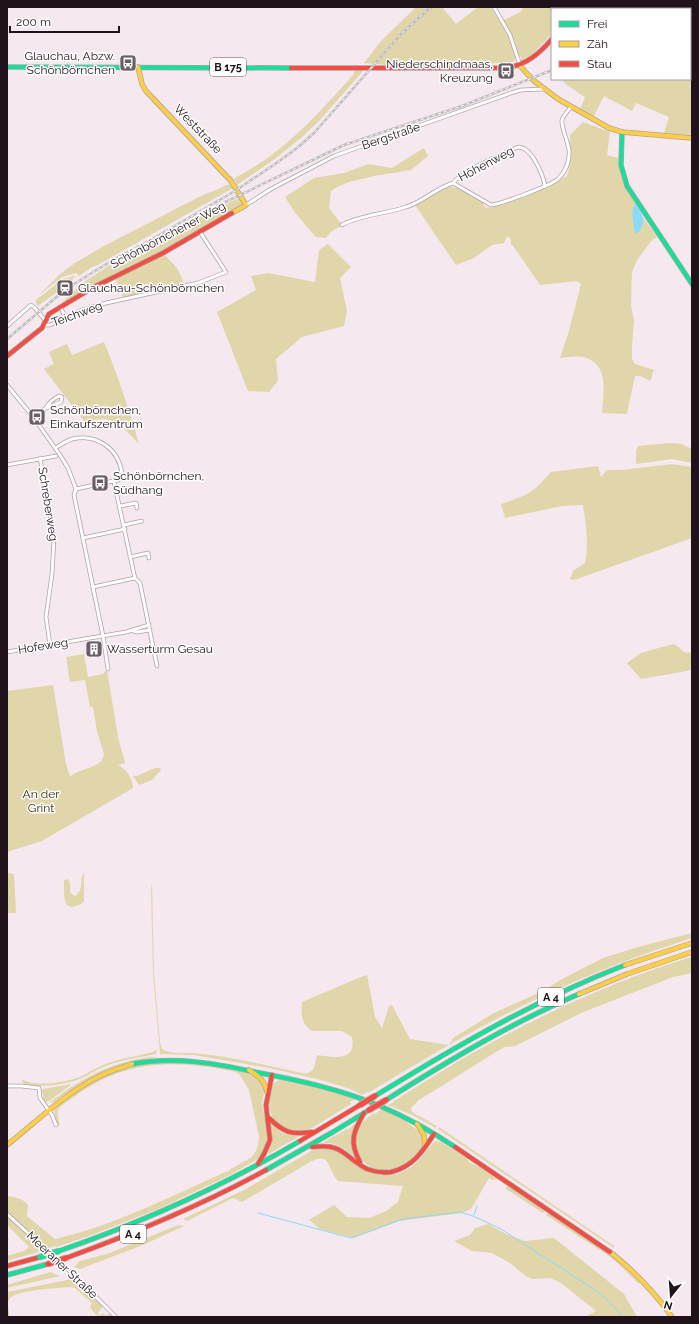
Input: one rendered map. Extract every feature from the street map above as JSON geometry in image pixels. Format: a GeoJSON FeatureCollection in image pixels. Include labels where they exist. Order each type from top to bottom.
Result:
{"type":"FeatureCollection","features":[{"type":"Feature","properties":{"kind":"main road","name":"B 175"},"geometry":{"type":"LineString","coordinates":[[7,67],[506,68],[520,66],[534,58],[551,40]]}},
{"type":"Feature","properties":{"kind":"main road"},"geometry":{"type":"LineString","coordinates":[[520,66],[544,89],[571,107],[609,128],[622,132],[692,138]]}},
{"type":"Feature","properties":{"kind":"main road","name":"Weststraße"},"geometry":{"type":"LineString","coordinates":[[138,67],[142,84],[146,91],[231,181],[246,205]]}},
{"type":"Feature","properties":{"kind":"main road"},"geometry":{"type":"LineString","coordinates":[[622,132],[621,165],[627,186],[692,284]]}},
{"type":"Feature","properties":{"kind":"main road","name":"Schönbörnchener Weg"},"geometry":{"type":"LineString","coordinates":[[7,356],[40,330],[49,314],[94,287],[163,253],[246,205]]}},
{"type":"Feature","properties":{"kind":"main road","name":"A 4"},"geometry":{"type":"LineString","coordinates":[[7,1266],[91,1241],[181,1204],[257,1165],[316,1132],[471,1038],[519,1012],[594,978],[651,956],[692,943]]}},
{"type":"Feature","properties":{"kind":"main road","name":"A 4"},"geometry":{"type":"LineString","coordinates":[[7,1275],[48,1264],[134,1234],[198,1206],[307,1147],[472,1047],[523,1020],[605,983],[692,952]]}},
{"type":"Feature","properties":{"kind":"main road"},"geometry":{"type":"LineString","coordinates":[[7,1145],[48,1110],[84,1084],[101,1074],[132,1064],[159,1060],[194,1060],[249,1070],[316,1085],[348,1094],[397,1114],[434,1134],[614,1255],[660,1301],[672,1317]]}},
{"type":"Feature","properties":{"kind":"main road"},"geometry":{"type":"LineString","coordinates":[[249,1070],[261,1077],[268,1092]]}},
{"type":"Feature","properties":{"kind":"main road"},"geometry":{"type":"LineString","coordinates":[[257,1165],[265,1155],[270,1144],[271,1135],[266,1104],[272,1075]]}},
{"type":"Feature","properties":{"kind":"main road"},"geometry":{"type":"LineString","coordinates":[[362,1166],[354,1151],[353,1137],[356,1126],[367,1111]]}},
{"type":"Feature","properties":{"kind":"main road"},"geometry":{"type":"LineString","coordinates":[[268,1117],[282,1130],[289,1134],[316,1132]]}},
{"type":"Feature","properties":{"kind":"main road"},"geometry":{"type":"LineString","coordinates":[[417,1124],[424,1135],[424,1150]]}},
{"type":"Feature","properties":{"kind":"main road"},"geometry":{"type":"LineString","coordinates":[[307,1147],[330,1145],[339,1147],[362,1166],[371,1171],[384,1173],[398,1171],[416,1160],[434,1134]]}},
{"type":"Feature","properties":{"kind":"street"},"geometry":{"type":"LineString","coordinates":[[494,7],[510,35],[520,66]]}},
{"type":"Feature","properties":{"kind":"street","name":"Bergstraße"},"geometry":{"type":"LineString","coordinates":[[246,205],[271,189],[334,156],[521,90],[544,89]]}},
{"type":"Feature","properties":{"kind":"street"},"geometry":{"type":"LineString","coordinates":[[344,224],[406,207],[440,187],[453,183],[491,205],[516,197],[558,180],[566,169],[569,158],[569,150],[562,119],[571,107]]}},
{"type":"Feature","properties":{"kind":"street","name":"Höhenweg"},"geometry":{"type":"LineString","coordinates":[[453,183],[458,177],[518,147],[522,147],[533,158],[539,167],[545,186]]}},
{"type":"Feature","properties":{"kind":"street","name":"Teichweg"},"geometry":{"type":"LineString","coordinates":[[44,322],[50,325],[65,317],[106,303],[198,283],[226,272],[200,232]]}},
{"type":"Feature","properties":{"kind":"street"},"geometry":{"type":"LineString","coordinates":[[7,326],[30,305],[34,307],[44,322]]}},
{"type":"Feature","properties":{"kind":"street"},"geometry":{"type":"LineString","coordinates":[[61,308],[65,317]]}},
{"type":"Feature","properties":{"kind":"street"},"geometry":{"type":"LineString","coordinates":[[7,385],[34,418],[55,448],[68,468],[76,489],[74,495],[103,636],[108,669]]}},
{"type":"Feature","properties":{"kind":"street"},"geometry":{"type":"LineString","coordinates":[[34,418],[46,408],[61,402],[62,397],[57,397],[49,402],[46,408]]}},
{"type":"Feature","properties":{"kind":"street"},"geometry":{"type":"LineString","coordinates":[[55,448],[72,439],[86,438],[93,439],[106,445],[116,455],[122,470],[121,478],[114,482],[76,489]]}},
{"type":"Feature","properties":{"kind":"street"},"geometry":{"type":"LineString","coordinates":[[7,465],[56,456]]}},
{"type":"Feature","properties":{"kind":"street","name":"Schreberweg"},"geometry":{"type":"LineString","coordinates":[[40,458],[54,539],[53,568],[46,617],[50,645]]}},
{"type":"Feature","properties":{"kind":"street"},"geometry":{"type":"LineString","coordinates":[[114,482],[130,557],[136,578],[140,583],[157,666]]}},
{"type":"Feature","properties":{"kind":"street"},"geometry":{"type":"LineString","coordinates":[[120,506],[136,503],[137,508]]}},
{"type":"Feature","properties":{"kind":"street"},"geometry":{"type":"LineString","coordinates":[[124,525],[142,521]]}},
{"type":"Feature","properties":{"kind":"street"},"geometry":{"type":"LineString","coordinates":[[83,538],[125,530]]}},
{"type":"Feature","properties":{"kind":"street"},"geometry":{"type":"LineString","coordinates":[[130,557],[148,553],[149,558]]}},
{"type":"Feature","properties":{"kind":"street"},"geometry":{"type":"LineString","coordinates":[[93,587],[136,578]]}},
{"type":"Feature","properties":{"kind":"street"},"geometry":{"type":"LineString","coordinates":[[133,630],[149,625]]}},
{"type":"Feature","properties":{"kind":"street"},"geometry":{"type":"LineString","coordinates":[[133,630],[137,632],[150,630]]}},
{"type":"Feature","properties":{"kind":"street","name":"Hofeweg"},"geometry":{"type":"LineString","coordinates":[[7,652],[133,630]]}},
{"type":"Feature","properties":{"kind":"street"},"geometry":{"type":"LineString","coordinates":[[7,1086],[39,1088],[40,1098],[56,1125]]}},
{"type":"Feature","properties":{"kind":"street","name":"Meeraner Straße"},"geometry":{"type":"LineString","coordinates":[[7,1214],[75,1276],[116,1317]]}},
{"type":"Feature","properties":{"kind":"green space"},"geometry":{"type":"Polygon","coordinates":[[[416,7],[442,7],[456,24],[478,7],[491,7],[500,22],[520,12],[524,7],[575,7],[551,8],[551,35],[531,55],[522,60],[520,55],[515,58],[514,62],[483,64],[465,60],[449,65],[387,65],[364,63],[380,42],[416,7]]]}},
{"type":"Feature","properties":{"kind":"green space"},"geometry":{"type":"Polygon","coordinates":[[[691,66],[692,135],[664,133],[669,117],[636,103],[632,111],[604,96],[593,118],[580,110],[585,97],[562,80],[691,80],[691,66]]]}},
{"type":"Feature","properties":{"kind":"green space"},"geometry":{"type":"Polygon","coordinates":[[[355,70],[364,70],[319,121],[301,138],[272,161],[237,185],[234,178],[268,158],[298,133],[340,90],[353,75],[355,70]]]}},
{"type":"Feature","properties":{"kind":"green space"},"geometry":{"type":"Polygon","coordinates":[[[583,122],[610,132],[607,155],[618,158],[621,177],[635,203],[633,206],[641,230],[643,217],[657,237],[652,240],[637,260],[632,272],[631,306],[634,320],[632,359],[635,364],[654,370],[650,381],[640,376],[635,376],[627,414],[602,413],[604,390],[602,375],[600,369],[595,363],[582,357],[560,358],[569,331],[581,284],[577,281],[540,285],[511,244],[511,239],[507,236],[504,243],[492,245],[474,258],[456,265],[415,205],[449,186],[460,189],[483,202],[485,208],[493,207],[548,187],[567,176],[571,160],[570,135],[583,122]]]}},
{"type":"Feature","properties":{"kind":"green space"},"geometry":{"type":"Polygon","coordinates":[[[424,148],[428,156],[411,170],[349,182],[331,191],[329,208],[342,225],[332,231],[326,238],[316,237],[296,214],[285,197],[314,178],[344,173],[368,164],[392,168],[424,148]]]}},
{"type":"Feature","properties":{"kind":"green space"},"geometry":{"type":"Polygon","coordinates":[[[229,184],[233,188],[92,267],[79,276],[76,273],[62,277],[38,296],[60,274],[102,247],[199,197],[229,184]]]}},
{"type":"Feature","properties":{"kind":"green space"},"geometry":{"type":"Polygon","coordinates":[[[239,198],[242,203],[241,206],[163,252],[54,310],[84,282],[113,263],[123,259],[179,227],[239,198]]]}},
{"type":"Feature","properties":{"kind":"green space"},"geometry":{"type":"Polygon","coordinates":[[[328,244],[351,267],[340,278],[347,311],[344,326],[302,337],[276,359],[278,381],[269,392],[248,391],[217,312],[256,290],[251,276],[268,273],[315,282],[319,250],[328,244]]]}},
{"type":"Feature","properties":{"kind":"green space"},"geometry":{"type":"Polygon","coordinates":[[[163,253],[177,268],[185,285],[124,300],[115,277],[163,253]]]}},
{"type":"Feature","properties":{"kind":"green space"},"geometry":{"type":"Polygon","coordinates":[[[76,276],[72,279],[73,280],[38,306],[36,300],[63,279],[76,276]]]}},
{"type":"Feature","properties":{"kind":"green space"},"geometry":{"type":"Polygon","coordinates":[[[104,342],[123,393],[139,444],[123,428],[114,422],[103,419],[84,421],[44,369],[54,364],[49,352],[67,344],[72,355],[104,342]]]}},
{"type":"Feature","properties":{"kind":"green space"},"geometry":{"type":"Polygon","coordinates":[[[669,443],[682,444],[692,449],[692,463],[672,459],[636,464],[636,451],[638,446],[669,443]]]}},
{"type":"Feature","properties":{"kind":"green space"},"geometry":{"type":"Polygon","coordinates":[[[672,464],[692,467],[692,538],[577,579],[570,580],[573,571],[585,563],[587,548],[583,505],[562,506],[505,518],[501,504],[529,493],[551,472],[598,466],[601,477],[607,470],[623,470],[672,464]]]}},
{"type":"Feature","properties":{"kind":"green space"},"geometry":{"type":"Polygon","coordinates":[[[673,644],[684,652],[692,652],[692,670],[641,679],[627,663],[641,653],[673,644]]]}},
{"type":"Feature","properties":{"kind":"green space","name":"An der Grint"},"geometry":{"type":"Polygon","coordinates":[[[84,654],[88,677],[103,674],[107,670],[118,737],[125,763],[118,765],[129,775],[133,788],[42,841],[7,852],[7,691],[53,685],[66,764],[70,777],[79,771],[95,766],[102,759],[104,754],[97,731],[93,707],[90,707],[85,680],[70,682],[66,657],[84,654]]]}},
{"type":"Feature","properties":{"kind":"green space"},"geometry":{"type":"Polygon","coordinates":[[[155,768],[160,768],[161,770],[152,780],[139,785],[133,776],[137,776],[155,768]]]}},
{"type":"Feature","properties":{"kind":"green space"},"geometry":{"type":"Polygon","coordinates":[[[84,872],[84,902],[72,907],[66,902],[64,880],[68,879],[70,884],[70,892],[74,896],[77,895],[80,890],[84,872]]]}},
{"type":"Feature","properties":{"kind":"green space"},"geometry":{"type":"Polygon","coordinates":[[[7,873],[14,874],[16,913],[7,913],[7,873]]]}},
{"type":"Feature","properties":{"kind":"green space"},"geometry":{"type":"Polygon","coordinates":[[[152,884],[154,973],[160,1042],[162,1049],[165,1051],[207,1054],[306,1074],[314,1068],[317,1055],[336,1057],[347,1055],[351,1051],[353,1045],[352,1037],[342,1031],[312,1031],[308,1028],[302,1018],[302,1002],[367,975],[375,1017],[382,1028],[389,1006],[392,1005],[410,1039],[449,1045],[368,1093],[367,1092],[362,1095],[351,1089],[317,1079],[269,1068],[194,1055],[160,1054],[153,974],[152,884]]]}},
{"type":"Feature","properties":{"kind":"green space"},"geometry":{"type":"Polygon","coordinates":[[[692,933],[692,938],[618,964],[545,995],[498,1018],[449,1045],[453,1038],[494,1013],[545,990],[564,978],[603,958],[692,933]]]}},
{"type":"Feature","properties":{"kind":"green space"},"geometry":{"type":"Polygon","coordinates":[[[692,957],[692,973],[673,977],[581,1013],[515,1046],[504,1047],[419,1100],[411,1108],[412,1112],[437,1126],[436,1128],[412,1115],[388,1105],[469,1055],[557,1009],[637,975],[692,957]]]}},
{"type":"Feature","properties":{"kind":"green space"},"geometry":{"type":"Polygon","coordinates":[[[157,1050],[156,1054],[111,1064],[69,1082],[55,1085],[33,1086],[22,1082],[22,1079],[27,1082],[43,1084],[69,1080],[82,1076],[111,1062],[147,1054],[157,1050]]]}},
{"type":"Feature","properties":{"kind":"green space"},"geometry":{"type":"Polygon","coordinates":[[[149,1057],[157,1057],[140,1060],[102,1073],[89,1079],[54,1102],[49,1103],[84,1079],[96,1073],[121,1063],[149,1057]]]}},
{"type":"Feature","properties":{"kind":"green space"},"geometry":{"type":"Polygon","coordinates":[[[178,1061],[231,1068],[260,1079],[265,1088],[262,1103],[269,1130],[269,1140],[261,1157],[230,1175],[158,1209],[89,1236],[56,1247],[48,1248],[7,1211],[7,1196],[18,1198],[26,1203],[28,1205],[27,1216],[55,1239],[122,1218],[228,1171],[229,1173],[229,1170],[252,1157],[256,1151],[259,1137],[249,1090],[240,1075],[236,1072],[214,1068],[193,1065],[152,1065],[112,1075],[93,1084],[62,1106],[58,1111],[60,1125],[58,1126],[54,1111],[55,1109],[81,1088],[107,1074],[134,1066],[149,1063],[178,1061]]]}},
{"type":"Feature","properties":{"kind":"green space"},"geometry":{"type":"Polygon","coordinates":[[[280,1080],[331,1091],[355,1099],[350,1102],[351,1104],[312,1128],[300,1131],[290,1131],[281,1127],[270,1112],[270,1092],[275,1082],[280,1080]]]}},
{"type":"Feature","properties":{"kind":"green space"},"geometry":{"type":"Polygon","coordinates":[[[72,1084],[49,1101],[44,1101],[43,1089],[72,1084]]]}},
{"type":"Feature","properties":{"kind":"green space"},"geometry":{"type":"Polygon","coordinates":[[[382,1109],[404,1120],[421,1133],[423,1147],[414,1159],[407,1164],[383,1170],[369,1166],[363,1161],[356,1149],[354,1138],[358,1127],[368,1117],[382,1109]]]}},
{"type":"Feature","properties":{"kind":"green space"},"geometry":{"type":"Polygon","coordinates":[[[272,1123],[282,1133],[300,1136],[268,1155],[272,1138],[270,1124],[272,1123]]]}},
{"type":"Feature","properties":{"kind":"green space"},"geometry":{"type":"Polygon","coordinates":[[[354,1124],[355,1157],[338,1145],[324,1142],[347,1129],[348,1130],[354,1124]]]}},
{"type":"Feature","properties":{"kind":"green space"},"geometry":{"type":"Polygon","coordinates":[[[439,1127],[614,1246],[614,1248],[438,1129],[439,1127]]]}},
{"type":"Feature","properties":{"kind":"green space"},"geometry":{"type":"Polygon","coordinates":[[[435,1141],[441,1142],[466,1158],[470,1163],[480,1167],[504,1183],[496,1179],[492,1180],[489,1178],[471,1209],[462,1213],[399,1221],[354,1238],[320,1229],[309,1220],[334,1205],[347,1217],[369,1218],[386,1211],[398,1202],[403,1186],[338,1181],[328,1163],[325,1160],[317,1159],[242,1202],[233,1198],[187,1221],[183,1219],[244,1190],[313,1150],[324,1147],[334,1147],[368,1172],[389,1175],[402,1172],[414,1165],[435,1141]]]}},
{"type":"Feature","properties":{"kind":"green space"},"geometry":{"type":"Polygon","coordinates":[[[507,1184],[545,1211],[543,1213],[506,1189],[507,1184]]]}},
{"type":"Feature","properties":{"kind":"green space"},"geometry":{"type":"Polygon","coordinates":[[[549,1213],[610,1255],[639,1282],[639,1284],[612,1258],[546,1215],[549,1213]]]}},
{"type":"Feature","properties":{"kind":"green space"},"geometry":{"type":"Polygon","coordinates":[[[7,1217],[43,1250],[7,1261],[7,1256],[24,1251],[29,1247],[7,1225],[7,1217]]]}},
{"type":"Feature","properties":{"kind":"green space"},"geometry":{"type":"Polygon","coordinates":[[[488,1224],[506,1234],[525,1241],[554,1238],[624,1294],[637,1317],[585,1317],[596,1311],[561,1283],[551,1278],[533,1279],[527,1277],[510,1263],[492,1253],[472,1251],[454,1241],[470,1235],[475,1228],[488,1224]]]}},
{"type":"Feature","properties":{"kind":"green space"},"geometry":{"type":"Polygon","coordinates":[[[178,1225],[184,1226],[143,1245],[80,1269],[74,1267],[80,1261],[110,1253],[178,1225]]]}},
{"type":"Feature","properties":{"kind":"green space"},"geometry":{"type":"Polygon","coordinates":[[[50,1272],[60,1276],[7,1288],[7,1285],[50,1272]]]}},
{"type":"Feature","properties":{"kind":"green space"},"geometry":{"type":"Polygon","coordinates":[[[72,1279],[103,1306],[98,1313],[100,1316],[97,1315],[90,1307],[92,1303],[75,1288],[70,1287],[37,1290],[19,1293],[9,1299],[8,1308],[10,1317],[7,1317],[7,1292],[72,1279]]]}},
{"type":"Feature","properties":{"kind":"green space"},"geometry":{"type":"Polygon","coordinates":[[[103,1313],[106,1316],[110,1313],[114,1317],[100,1316],[103,1313]]]}},
{"type":"Feature","properties":{"kind":"water"},"geometry":{"type":"Polygon","coordinates":[[[635,203],[643,217],[643,220],[641,229],[635,234],[633,214],[635,203]]]}},
{"type":"Feature","properties":{"kind":"waterway"},"geometry":{"type":"LineString","coordinates":[[474,1215],[477,1206]]}},
{"type":"Feature","properties":{"kind":"waterway"},"geometry":{"type":"LineString","coordinates":[[258,1213],[351,1238],[403,1219],[460,1212],[473,1216],[501,1229],[601,1294],[623,1317]]}},
{"type":"Feature","properties":{"kind":"railway"},"geometry":{"type":"LineString","coordinates":[[7,339],[66,289],[113,260],[235,191],[297,148],[314,133],[402,33],[431,7]]}},
{"type":"Feature","properties":{"kind":"railway"},"geometry":{"type":"LineString","coordinates":[[217,206],[344,145],[462,106],[551,70]]}},
{"type":"Feature","properties":{"kind":"traffic: fast"},"geometry":{"type":"LineString","coordinates":[[7,67],[291,68]]}},
{"type":"Feature","properties":{"kind":"traffic: fast"},"geometry":{"type":"LineString","coordinates":[[622,132],[621,165],[627,186],[692,284]]}},
{"type":"Feature","properties":{"kind":"traffic: fast"},"geometry":{"type":"LineString","coordinates":[[375,1096],[466,1042],[528,1008],[592,978],[625,965]]}},
{"type":"Feature","properties":{"kind":"traffic: fast"},"geometry":{"type":"LineString","coordinates":[[386,1100],[480,1043],[529,1017],[579,994]]}},
{"type":"Feature","properties":{"kind":"traffic: fast"},"geometry":{"type":"LineString","coordinates":[[132,1064],[163,1061],[209,1063],[287,1078],[350,1095],[390,1110],[437,1135],[455,1147]]}},
{"type":"Feature","properties":{"kind":"traffic: fast"},"geometry":{"type":"LineString","coordinates":[[266,1170],[369,1110]]}},
{"type":"Feature","properties":{"kind":"traffic: fast"},"geometry":{"type":"LineString","coordinates":[[59,1251],[121,1228],[182,1202],[242,1173],[300,1141]]}},
{"type":"Feature","properties":{"kind":"traffic: fast"},"geometry":{"type":"LineString","coordinates":[[40,1257],[59,1251]]}},
{"type":"Feature","properties":{"kind":"traffic: fast"},"geometry":{"type":"LineString","coordinates":[[7,1275],[48,1264]]}},
{"type":"Feature","properties":{"kind":"traffic: slow"},"geometry":{"type":"LineString","coordinates":[[520,66],[533,80],[558,99],[609,128],[622,132],[692,138]]}},
{"type":"Feature","properties":{"kind":"traffic: slow"},"geometry":{"type":"LineString","coordinates":[[138,67],[142,84],[146,91],[231,181],[246,205],[232,213]]}},
{"type":"Feature","properties":{"kind":"traffic: slow"},"geometry":{"type":"LineString","coordinates":[[625,965],[692,943]]}},
{"type":"Feature","properties":{"kind":"traffic: slow"},"geometry":{"type":"LineString","coordinates":[[579,994],[627,974],[692,952]]}},
{"type":"Feature","properties":{"kind":"traffic: slow"},"geometry":{"type":"LineString","coordinates":[[7,1145],[51,1109],[86,1084],[102,1075],[132,1064]]}},
{"type":"Feature","properties":{"kind":"traffic: slow"},"geometry":{"type":"LineString","coordinates":[[249,1070],[261,1079],[267,1092]]}},
{"type":"Feature","properties":{"kind":"traffic: slow"},"geometry":{"type":"LineString","coordinates":[[417,1124],[424,1135],[425,1147]]}},
{"type":"Feature","properties":{"kind":"traffic: slow"},"geometry":{"type":"LineString","coordinates":[[610,1252],[643,1282],[672,1317]]}},
{"type":"Feature","properties":{"kind":"traffic: jam"},"geometry":{"type":"LineString","coordinates":[[291,68],[506,68],[513,67],[532,58],[551,40]]}},
{"type":"Feature","properties":{"kind":"traffic: jam"},"geometry":{"type":"LineString","coordinates":[[7,356],[42,328],[49,314],[94,287],[163,253],[232,213]]}},
{"type":"Feature","properties":{"kind":"traffic: jam"},"geometry":{"type":"LineString","coordinates":[[258,1164],[270,1140],[266,1105],[272,1075]]}},
{"type":"Feature","properties":{"kind":"traffic: jam"},"geometry":{"type":"LineString","coordinates":[[360,1105],[375,1096]]}},
{"type":"Feature","properties":{"kind":"traffic: jam"},"geometry":{"type":"LineString","coordinates":[[369,1110],[386,1100]]}},
{"type":"Feature","properties":{"kind":"traffic: jam"},"geometry":{"type":"LineString","coordinates":[[300,1141],[360,1105]]}},
{"type":"Feature","properties":{"kind":"traffic: jam"},"geometry":{"type":"LineString","coordinates":[[360,1162],[354,1149],[354,1137],[357,1126],[364,1113]]}},
{"type":"Feature","properties":{"kind":"traffic: jam"},"geometry":{"type":"LineString","coordinates":[[269,1118],[279,1127],[289,1132],[312,1132]]}},
{"type":"Feature","properties":{"kind":"traffic: jam"},"geometry":{"type":"LineString","coordinates":[[312,1147],[331,1147],[342,1152],[367,1169],[379,1172],[391,1172],[399,1170],[417,1158],[434,1134]]}},
{"type":"Feature","properties":{"kind":"traffic: jam"},"geometry":{"type":"LineString","coordinates":[[455,1147],[610,1252]]}},
{"type":"Feature","properties":{"kind":"traffic: jam"},"geometry":{"type":"LineString","coordinates":[[66,1258],[168,1218],[266,1170]]}},
{"type":"Feature","properties":{"kind":"traffic: jam"},"geometry":{"type":"LineString","coordinates":[[7,1266],[40,1257]]}},
{"type":"Feature","properties":{"kind":"traffic: jam"},"geometry":{"type":"LineString","coordinates":[[48,1264],[66,1258]]}},
{"type":"Feature","properties":{"kind":"place","name":"Glauchau, Abzw. Schönbörnchen"},"geometry":{"type":"Point","coordinates":[128,63]}},
{"type":"Feature","properties":{"kind":"place","name":"Niederschindmaas, Kreuzung"},"geometry":{"type":"Point","coordinates":[506,71]}},
{"type":"Feature","properties":{"kind":"place","name":"Glauchau-Schönbörnchen"},"geometry":{"type":"Point","coordinates":[65,288]}},
{"type":"Feature","properties":{"kind":"place","name":"Schönbörnchen, Einkaufszentrum"},"geometry":{"type":"Point","coordinates":[37,417]}},
{"type":"Feature","properties":{"kind":"place","name":"Schönbörnchen, Südhang"},"geometry":{"type":"Point","coordinates":[100,483]}},
{"type":"Feature","properties":{"kind":"place","name":"Wasserturm Gesau"},"geometry":{"type":"Point","coordinates":[94,649]}}]}
